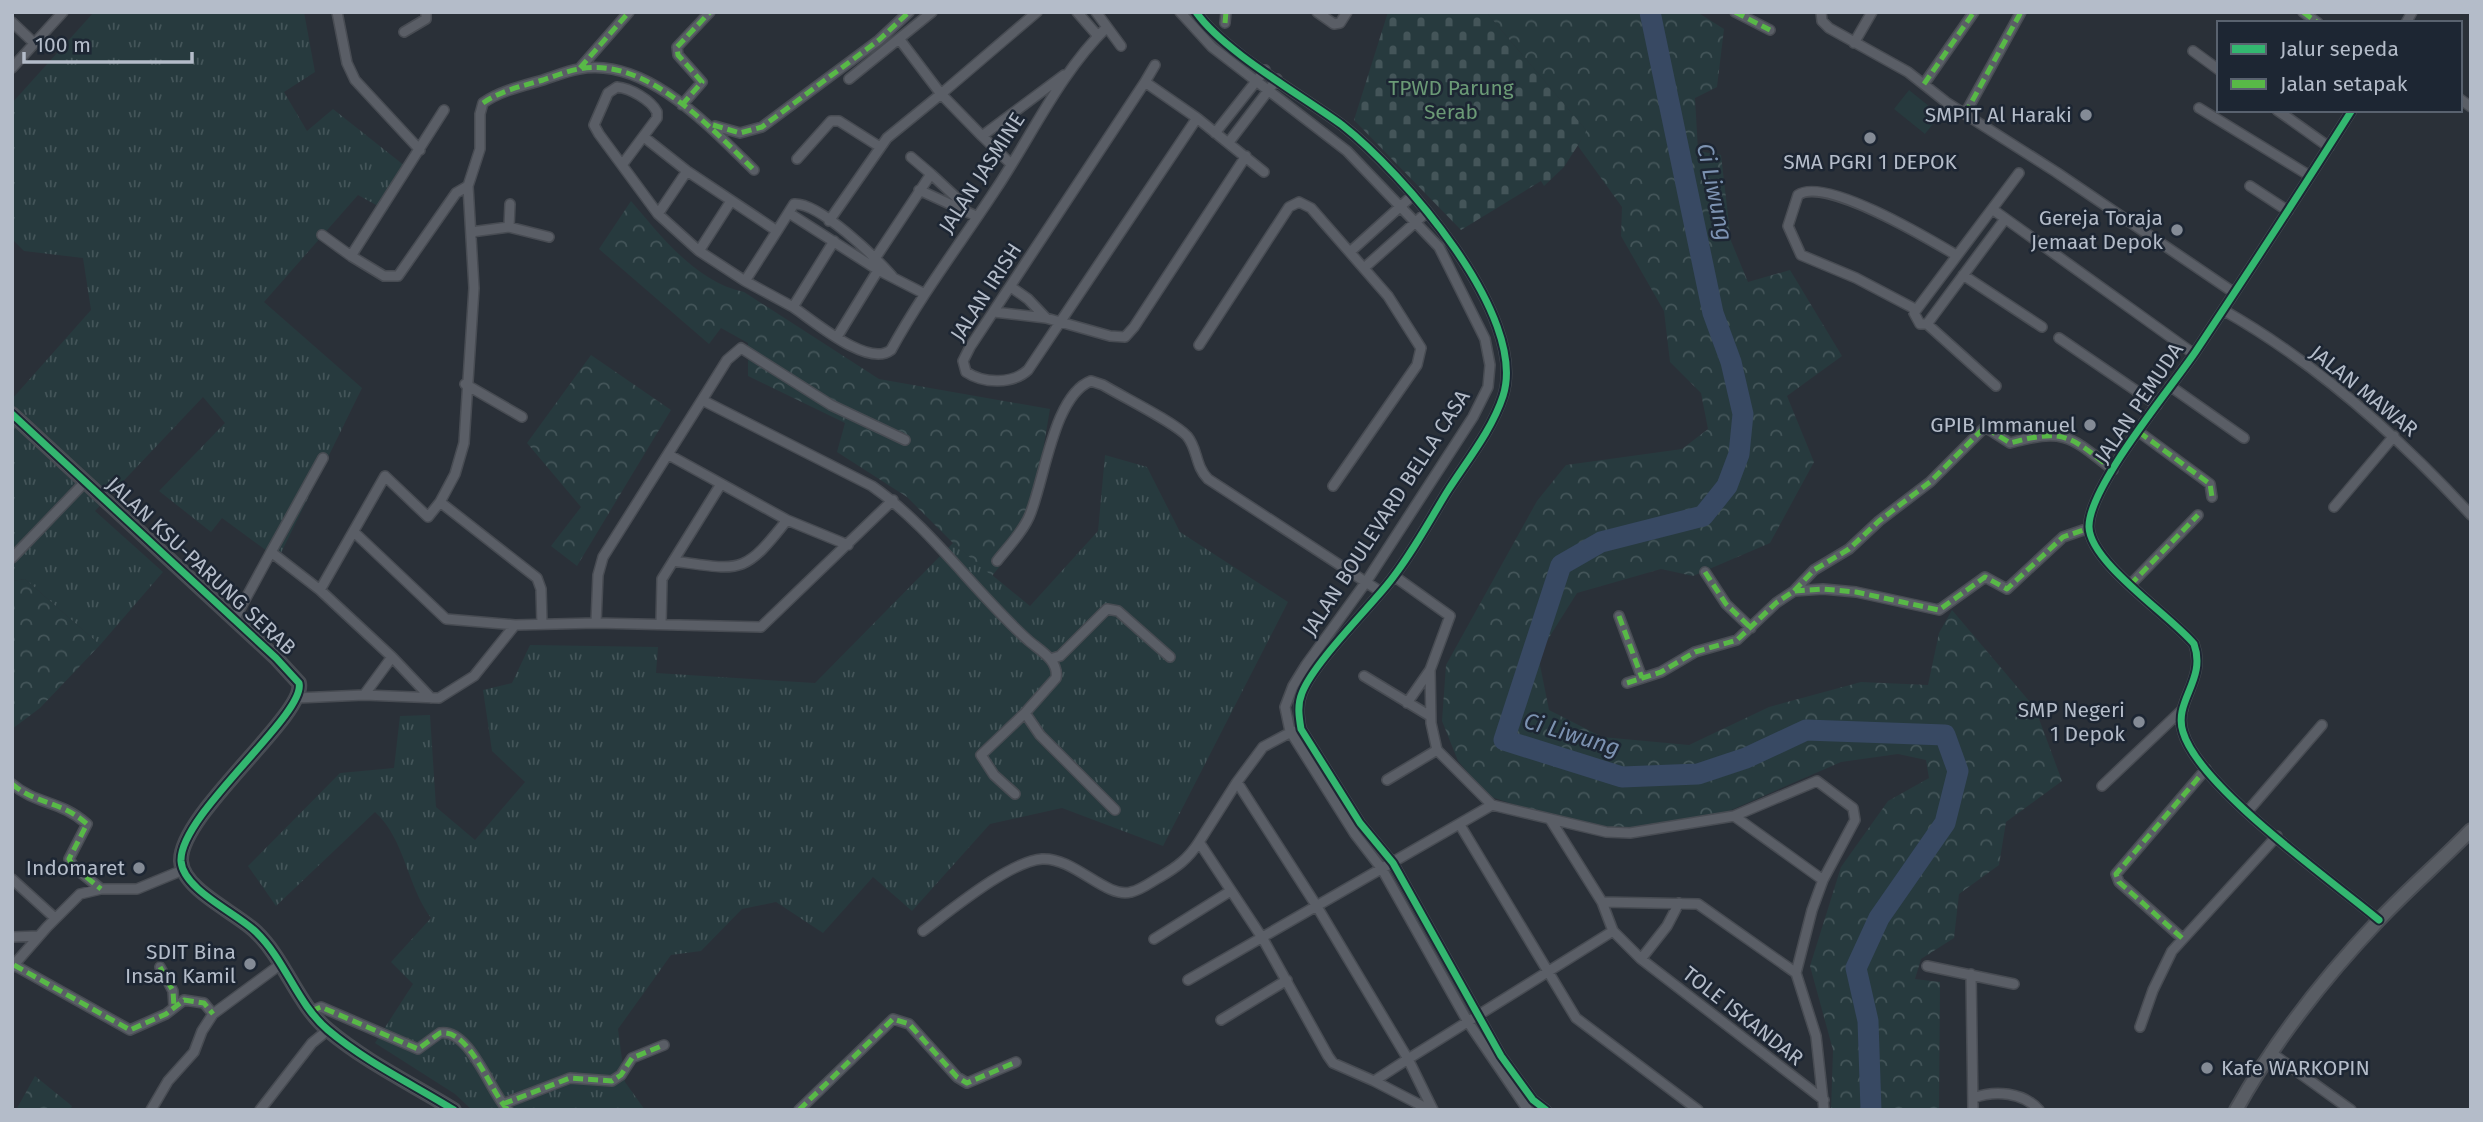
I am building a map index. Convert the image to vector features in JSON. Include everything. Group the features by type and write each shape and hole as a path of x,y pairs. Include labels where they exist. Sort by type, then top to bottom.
{"street":[{"path":"12,68 63,12"},
{"path":"337,12 347,63 355,80 420,149"},
{"path":"404,32 426,15 437,12"},
{"path":"580,68 629,12"},
{"path":"682,104 702,82 678,55 677,47 710,12"},
{"path":"709,124 740,133 762,127 879,40 909,12"},
{"path":"849,79 932,12"},
{"path":"829,220 880,147 1037,12"},
{"path":"1077,12 1098,36"},
{"path":"1096,12 1121,46"},
{"name":"JALAN BOULEVARD BELLA CASA","path":"1180,12 1212,47 1336,141 1439,247 1485,340 1490,365 1488,387 1473,417 1366,582 1293,686 1285,707 1355,834 1382,869 1468,1022 1528,1110"},
{"name":"JALAN BOULEVARD BELLA CASA","path":"1196,12 1219,38 1343,127 1412,196 1455,247 1501,333 1506,364 1504,395 1489,426 1394,576 1309,679 1298,706 1296,730 1392,863 1501,1056 1532,1100 1544,1109"},
{"path":"1225,23 1226,12"},
{"path":"1317,12 1334,24 1340,23 1347,12"},
{"path":"1735,12 1770,30"},
{"path":"1821,12 1825,25 1896,64 1965,114 2234,292"},
{"path":"1854,43 1872,12"},
{"path":"1924,84 1974,12"},
{"path":"1965,114 2021,12"},
{"path":"12,22 34,43"},
{"name":"JALAN JASMINE","path":"745,281 793,307 869,355 885,354 891,350 923,293 1011,164 1069,71 1107,27"},
{"path":"900,40 941,94"},
{"path":"2193,51 2217,69"},
{"path":"1156,65 1145,82 1197,118 1264,172"},
{"path":"320,590 385,476 428,517 440,502 461,457 474,288 468,186 480,149 483,103 501,93 580,68 615,69 641,79 682,104 709,124 754,170"},
{"path":"1215,133 1265,70"},
{"name":"JALAN JASMINE","path":"941,94 982,136 1069,71"},
{"path":"1228,142 1278,79"},
{"name":"JALAN IRISH","path":"1145,82 963,361 967,372 984,379 1021,376 1197,118"},
{"path":"622,165 657,118 656,108 627,89 612,90 594,125 622,165 658,214 699,251 745,281 798,203 829,220 892,276 923,293"},
{"path":"2199,107 2310,176"},
{"path":"351,256 444,110"},
{"path":"2280,112 2329,147"},
{"name":"JALAN PEMUDA","path":"2089,528 2092,512 2113,470 2194,354 2351,112"},
{"path":"797,159 831,121 839,121 880,147"},
{"path":"982,136 1011,164"},
{"path":"643,137 687,171 777,231"},
{"path":"994,312 1046,318 1125,337 1246,156"},
{"path":"911,157 960,200 964,209"},
{"path":"658,214 687,171"},
{"path":"1996,386 1927,324 1920,324 1914,318 1915,309 2019,173"},
{"path":"837,337 919,190 931,174"},
{"path":"322,235 384,276 398,276 457,193 468,186"},
{"path":"2250,186 2288,211"},
{"path":"919,190 953,208 964,209 976,216"},
{"path":"1915,309 1856,278 1801,254 1788,226 1798,195 1813,190 1863,205 1956,255"},
{"path":"1351,251 1412,196"},
{"path":"699,251 731,201"},
{"path":"1199,345 1294,204 1299,202 1311,208 1351,251 1421,348 1421,357 1333,486"},
{"path":"509,227 510,204"},
{"path":"1992,209 2194,354"},
{"path":"1364,268 1427,212"},
{"path":"789,213 877,264"},
{"path":"1927,324 2006,219"},
{"path":"471,232 509,227 549,237"},
{"path":"793,307 834,241"},
{"path":"1963,275 2042,327"},
{"path":"1011,287 1028,299 1046,318"},
{"name":"JALAN MAWAR","path":"2223,310 2302,363 2394,436 2471,515"},
{"path":"2059,338 2157,405"},
{"path":"596,623 598,575 603,557 727,360 741,348 831,405 905,440"},
{"path":"997,561 1029,518 1052,437 1061,419 1077,392 1091,381 1103,385 1183,433 1193,446 1197,465 1208,479 1381,592"},
{"path":"465,384 522,417"},
{"path":"2170,386 2244,438"},
{"path":"702,400 872,486 893,500 977,591 1050,659 1056,678 1025,713 984,750 981,758 994,775 1015,794"},
{"name":"JALAN KSU-PARUNG SERAB","path":"12,414 294,675 300,688 297,698"},
{"path":"1627,683 1661,672 1695,652 1730,644 1776,603 1794,592 1814,570 1849,550 1879,521 1930,482 1985,427 2010,443 2024,438 2065,436 2113,470"},
{"path":"2139,432 2210,484 2212,497"},
{"path":"2334,507 2394,436"},
{"path":"668,455 787,520 848,545"},
{"path":"234,620 323,458"},
{"path":"12,558 84,483"},
{"path":"662,624 661,585 721,484"},
{"path":"354,532 446,618 515,625 596,623 761,627 893,500"},
{"path":"440,502 537,578 541,589 542,624"},
{"path":"2130,585 2198,515"},
{"path":"673,561 722,568 745,566 762,552 787,520"},
{"path":"1794,592 1814,589 1856,592 1940,610 1985,577 2007,589 2063,537 2089,528 2102,555 2194,644 2198,655 2197,674 2183,709 2183,733 2206,769 2247,812 2379,920"},
{"path":"271,552 320,590 392,657 431,698"},
{"path":"1705,572 1726,604 1751,628"},
{"path":"1394,576 1450,616 1430,670 1407,703"},
{"path":"1050,659 1060,656 1107,609 1118,611 1170,657"},
{"path":"1619,616 1642,678"},
{"path":"454,1110 328,1030 311,1011 281,964 255,931 196,886 183,870 182,854 188,837 297,698 364,695 431,698 459,688 474,676 515,625"},
{"path":"364,695 392,657"},
{"path":"1430,670 1430,716 1437,750 1492,805 1606,832 1630,833 1734,816 1818,781 1849,803 1855,811 1855,820 1823,880 1796,973 1816,1035 1824,1105"},
{"path":"1364,676 1430,716"},
{"path":"2102,786 2183,709"},
{"path":"1025,713 1040,734 1115,810"},
{"path":"2247,812 2322,726"},
{"path":"923,931 991,883 1038,859 1064,862 1115,891 1126,893 1139,890 1185,862 1263,747 1296,730"},
{"path":"1387,780 1437,750"},
{"path":"2182,938 2119,882 2116,874 2206,769"},
{"path":"1237,782 1316,905 1408,1059 1432,1110"},
{"path":"12,784 27,795 62,805 87,824 69,859 74,867 101,889"},
{"path":"1188,980 1492,805"},
{"path":"1734,816 1823,880"},
{"name":"TOLE ISKANDAR","path":"1550,819 1602,902 1612,931 1641,959 1824,1105"},
{"path":"1460,825 1576,1018 1698,1110"},
{"path":"2236,1110 2270,1052 2303,1007 2379,920 2471,830"},
{"path":"2140,1027 2162,970 2182,938 2277,836"},
{"path":"1199,842 1229,892 1263,939 1334,1063 1432,1110"},
{"path":"183,870 137,889 101,889 80,894 13,966 130,1030 138,1029 184,1000 204,1003 213,1014"},
{"path":"12,879 55,918"},
{"path":"1154,939 1229,892"},
{"path":"1602,902 1691,902 1707,908 1796,973"},
{"path":"1641,959 1667,926 1679,903"},
{"path":"1374,1081 1612,931"},
{"path":"12,937 39,936"},
{"path":"151,1110 168,1081 194,1052 202,1031 213,1014 281,964"},
{"path":"1927,966 2014,984"},
{"path":"160,967 173,991 174,1007"},
{"path":"1971,974 1973,1110"},
{"path":"1220,1020 1287,980"},
{"path":"311,1011 321,1007 418,1049 440,1033 453,1034 476,1057 506,1107 570,1078 612,1081 621,1075 632,1058 664,1045"},
{"path":"799,1110 893,1019 909,1024 957,1077 967,1083 1016,1062"},
{"path":"260,1110 312,1043 328,1030"},
{"path":"2270,1052 2351,1110"},
{"path":"1973,1098 1988,1092 2014,1095 2033,1102 2039,1110"}],"green space":[{"path":"94,12 304,12 315,72 284,92 307,131 333,109 410,170 387,211 358,195 264,302 362,388 278,559 222,518 211,532 159,491 225,423 203,397 95,511 163,572 100,645 25,579 12,581 12,399 91,310 83,258 24,251 12,239 12,103"},
{"name":"TPWD Parung Serab","path":"1388,12 1486,12 1587,131 1564,167 1544,186 1541,181 1461,230 1354,120"},
{"path":"1486,12 1697,12 1724,29 1717,87 1695,98 1698,151 1721,155 1731,241 1748,282 1790,270 1842,356 1787,396 1814,462 1770,543 1693,576 1661,569 1577,593 1538,655 1549,710 1602,737 1689,745 1769,707 1861,682 1928,685 1939,633 1952,610 2035,708 2062,781 2006,822 1999,865 1959,894 1954,938 1921,959 1915,979 1940,982 1939,1110 1831,1110 1833,1050 1810,966 1841,867 1888,801 1929,778 1926,760 1898,754 1841,762 1690,828 1615,837 1488,796 1458,761 1442,721 1446,665 1537,501 1566,465 1682,449 1708,429 1701,393 1670,362 1664,311 1621,236 1622,207 1578,146 1586,130"},
{"path":"1909,90 1940,115 1925,134 1894,109"},
{"path":"631,201 667,243 695,268 727,287 744,292 879,379 1050,409 1030,528 992,576 953,543 907,497 837,452 845,423 748,376 748,343 721,328 709,344 599,249"},
{"path":"591,355 671,410 577,566 551,546 581,507 527,443"},
{"path":"1105,455 1147,467 1180,532 1288,602 1163,846 1062,808 990,824 912,911 873,877 823,933 776,902 742,909 701,951 671,955 618,1029 625,1082 645,1110 472,1110 455,1094 375,1043 413,984 391,962 431,918 416,892 393,835 375,812 276,906 248,866 340,773 394,768 400,716 430,715 436,807 475,840 525,782 492,751 483,690 512,683 530,645 658,647 656,673 815,683 953,543 1030,606 1098,531"},
{"path":"25,579 100,645 40,708 12,729 12,581"},
{"path":"35,1076 72,1106 70,1110 16,1110"}],"waterway":[{"name":"Ci Liwung","path":"1650,12 1713,313 1731,362 1743,414 1739,454 1727,486 1703,516 1601,542 1561,565 1504,740 1622,777 1698,774 1746,758 1806,730 1945,735 1958,771 1945,823 1879,918 1856,968 1868,1021 1871,1110"}],"marked path":[{"path":"580,68 629,12"},
{"path":"682,105 702,82 678,55 677,47 710,12"},
{"path":"713,125 740,133 762,127 879,40 909,12"},
{"path":"1225,23 1226,12"},
{"path":"1735,12 1770,30"},
{"path":"1924,84 1974,12"},
{"path":"1965,114 2021,12"},
{"path":"2303,12 2315,21"},
{"path":"483,103 512,89 574,70 604,68 629,73 676,99 754,170"},
{"path":"1794,591 1814,570 1849,549 1879,521 1930,482 1985,427 2010,443 2043,436 2066,438 2086,449 2113,470"},
{"path":"2139,432 2210,484 2212,497"},
{"path":"2130,585 2198,515"},
{"path":"1627,683 1661,672 1695,652 1737,640 1776,603 1794,591 1823,589 1856,592 1939,610 1985,577 2007,589 2063,537 2089,528"},
{"path":"1705,572 1726,604 1751,628"},
{"path":"1619,616 1642,678"},
{"path":"2182,938 2119,882 2116,874 2206,769"},
{"path":"12,784 30,796 77,816 87,824 69,859 74,867 101,889"},
{"path":"14,965 130,1030 166,1014 184,1000 204,1003 213,1014"},
{"path":"160,967 173,991 174,1007"},
{"path":"311,1011 321,1007 418,1049 440,1033 451,1034 470,1050 508,1110"},
{"path":"799,1110 893,1019 909,1024 957,1077 967,1083 1016,1062"},
{"path":"503,1104 570,1078 612,1081 621,1075 632,1058 664,1045"}],"cycle path":[{"path":"1196,12 1224,42 1342,125 1396,176 1454,248 1479,287 1497,326 1506,363 1503,396 1492,421 1403,563 1308,681 1300,698 1299,716 1301,729 1360,823 1393,863 1501,1056 1533,1100 1546,1110"},
{"path":"2351,112 2196,351 2116,463 2092,509 2089,527 2093,541 2103,557 2194,644 2196,669 2181,721 2183,732 2194,754 2214,779 2269,832 2379,920"},
{"path":"12,414 276,658 299,683 296,698 284,717 220,792 186,841 181,861 184,872 201,891 256,932 276,956 308,1008 328,1030 373,1063 454,1110"}],"place":[{"name":"SMPIT Al Haraki","path":"2086,115"},
{"name":"SMA PGRI 1 DEPOK","path":"1870,138"},
{"name":"Gereja Toraja Jemaat Depok","path":"2177,230"},
{"name":"GPIB Immanuel","path":"2090,425"},
{"name":"SMP Negeri 1 Depok","path":"2139,722"},
{"name":"Indomaret","path":"139,868"},
{"name":"SDIT Bina Insan Kamil","path":"250,964"},
{"name":"Kafe WARKOPIN","path":"2207,1068"}]}
